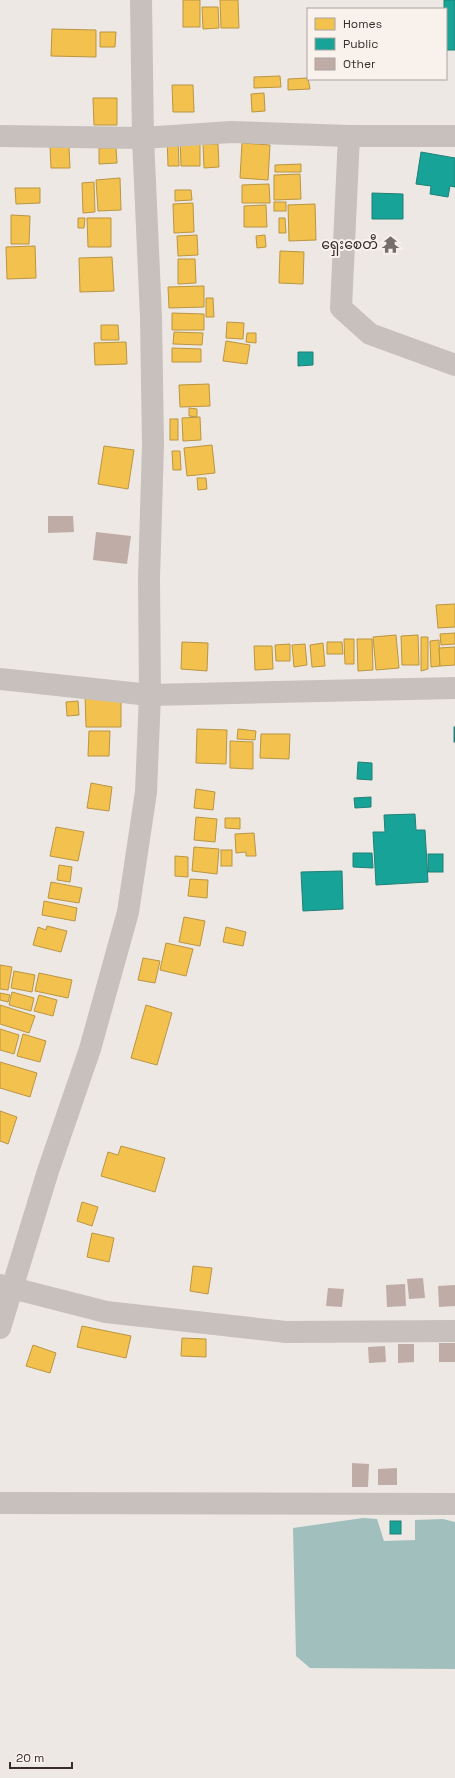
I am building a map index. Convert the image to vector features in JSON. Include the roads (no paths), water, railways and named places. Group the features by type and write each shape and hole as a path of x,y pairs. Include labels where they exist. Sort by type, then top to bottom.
{"street":[{"path":"0,1328 6,1286 90,1049 128,912 146,792 150,695 149,579 153,445 151,317 143,138 140,0"},
{"path":"0,136 143,138 231,132 349,136 455,136"},
{"path":"349,136 341,308 370,334 455,365"},
{"path":"0,679 150,695 455,688"},
{"path":"6,1286 106,1312 286,1332 455,1331"},
{"path":"0,1503 455,1504"}],"water":[{"path":"363,1518 377,1519 384,1541 415,1540 415,1520 443,1519 455,1522 455,1669 310,1668 296,1656 293,1528"}],"place":[{"name":"ရှေးစေတီ","path":"391,244"}]}
